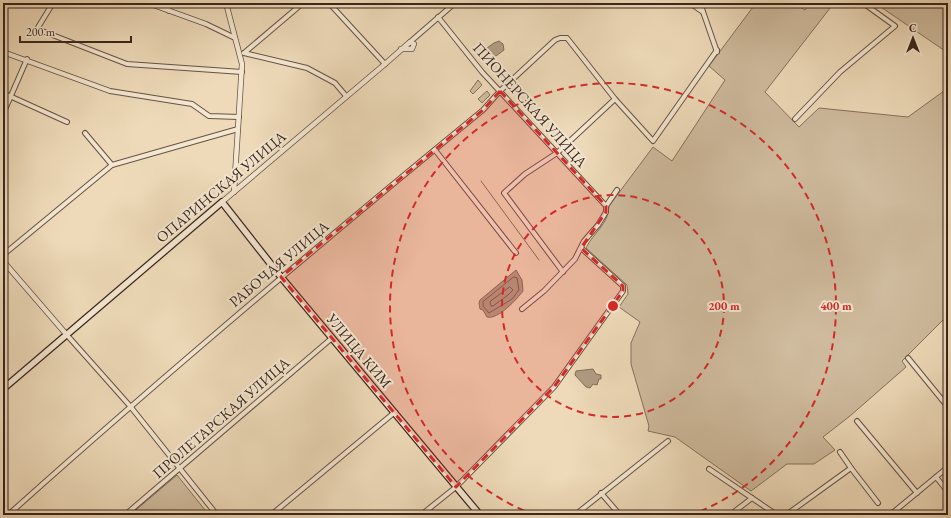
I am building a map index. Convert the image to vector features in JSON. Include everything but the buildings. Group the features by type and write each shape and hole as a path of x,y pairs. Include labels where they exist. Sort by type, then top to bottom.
{"main road":[{"name":"УЛИЦА КИМ","path":"222,202 281,277 480,515"},
{"name":"ОПАРИНСКАЯ УЛИЦА","path":"3,389 222,202"}],"street":[{"path":"53,3 37,29 127,64 242,72"},
{"path":"148,3 206,24 235,38"},
{"path":"167,3 169,11"},
{"path":"226,3 235,38 242,54 234,192"},
{"path":"242,54 303,3"},
{"path":"329,3 385,64"},
{"path":"410,42 456,3"},
{"path":"690,3 703,12"},
{"path":"563,272 504,193 525,174 556,153 615,98 653,141 717,51 700,3"},
{"path":"795,119 840,72 895,26 863,3"},
{"name":"ПИОНЕРСКАЯ УЛИЦА","path":"438,17 482,72 606,206"},
{"name":"РАБОЧАЯ УЛИЦА","path":"8,515 130,406 281,277 483,110 500,91 555,40 567,38 615,98"},
{"name":"ОПАРИНСКАЯ УЛИЦА","path":"222,202 401,49 414,48 414,44 410,42"},
{"path":"3,52 110,91 192,104 209,116 239,117"},
{"path":"242,54 307,68 335,82 346,96"},
{"path":"3,114 27,60"},
{"path":"3,93 67,122"},
{"path":"3,255 112,165 238,129"},
{"path":"85,133 112,165"},
{"path":"435,150 516,253"},
{"path":"522,309 544,291 575,259 584,241 598,226 606,212 606,206 616,190"},
{"path":"421,515 456,486 554,387 623,291 623,286 581,248"},
{"path":"3,262 130,406 217,515"},
{"name":"ПРОЛЕТАРСКАЯ УЛИЦА","path":"125,515 181,469 332,338"},
{"path":"908,358 948,407"},
{"path":"271,515 395,412"},
{"path":"857,421 917,493"},
{"path":"575,515 668,441"},
{"path":"840,452 878,504"},
{"path":"890,515 948,467"},
{"path":"786,515 851,468"},
{"path":"709,469 777,515"},
{"path":"936,477 948,492"},
{"path":"601,493 620,515"},
{"path":"730,515 752,498"}],"highlighted area":[{"path":"500,91 606,206 606,212 581,248 623,286 623,291 554,387 456,487 281,277 483,110"}],"shaded area":[{"path":"756,3 794,3 805,10 810,3 834,3 765,92 799,127 819,108 908,117 948,88 948,315 902,361 906,367 850,416 823,437 835,450 814,464 787,464 751,491 675,437 648,431 649,426 631,364 631,343 640,322 619,307 628,294 627,285 586,248 604,223 609,206 653,147 672,161 725,80 709,66"},
{"path":"875,3 948,3 948,53"},
{"path":"478,80 482,85 473,94 470,91"},
{"path":"487,91 490,95 482,103 478,99"},
{"path":"177,475 209,515 130,515"}],"water":[{"path":"499,41 503,44 504,50 496,56 492,56 488,53 487,48"},
{"path":"516,270 522,280 523,291 512,304 502,312 491,317 487,317 483,310 480,309 480,300"},
{"path":"593,369 596,374 601,375 601,379 599,379 597,385 593,384 590,388 586,387 575,375 576,371"}],"waterway":[{"path":"481,181 539,260"}]}
